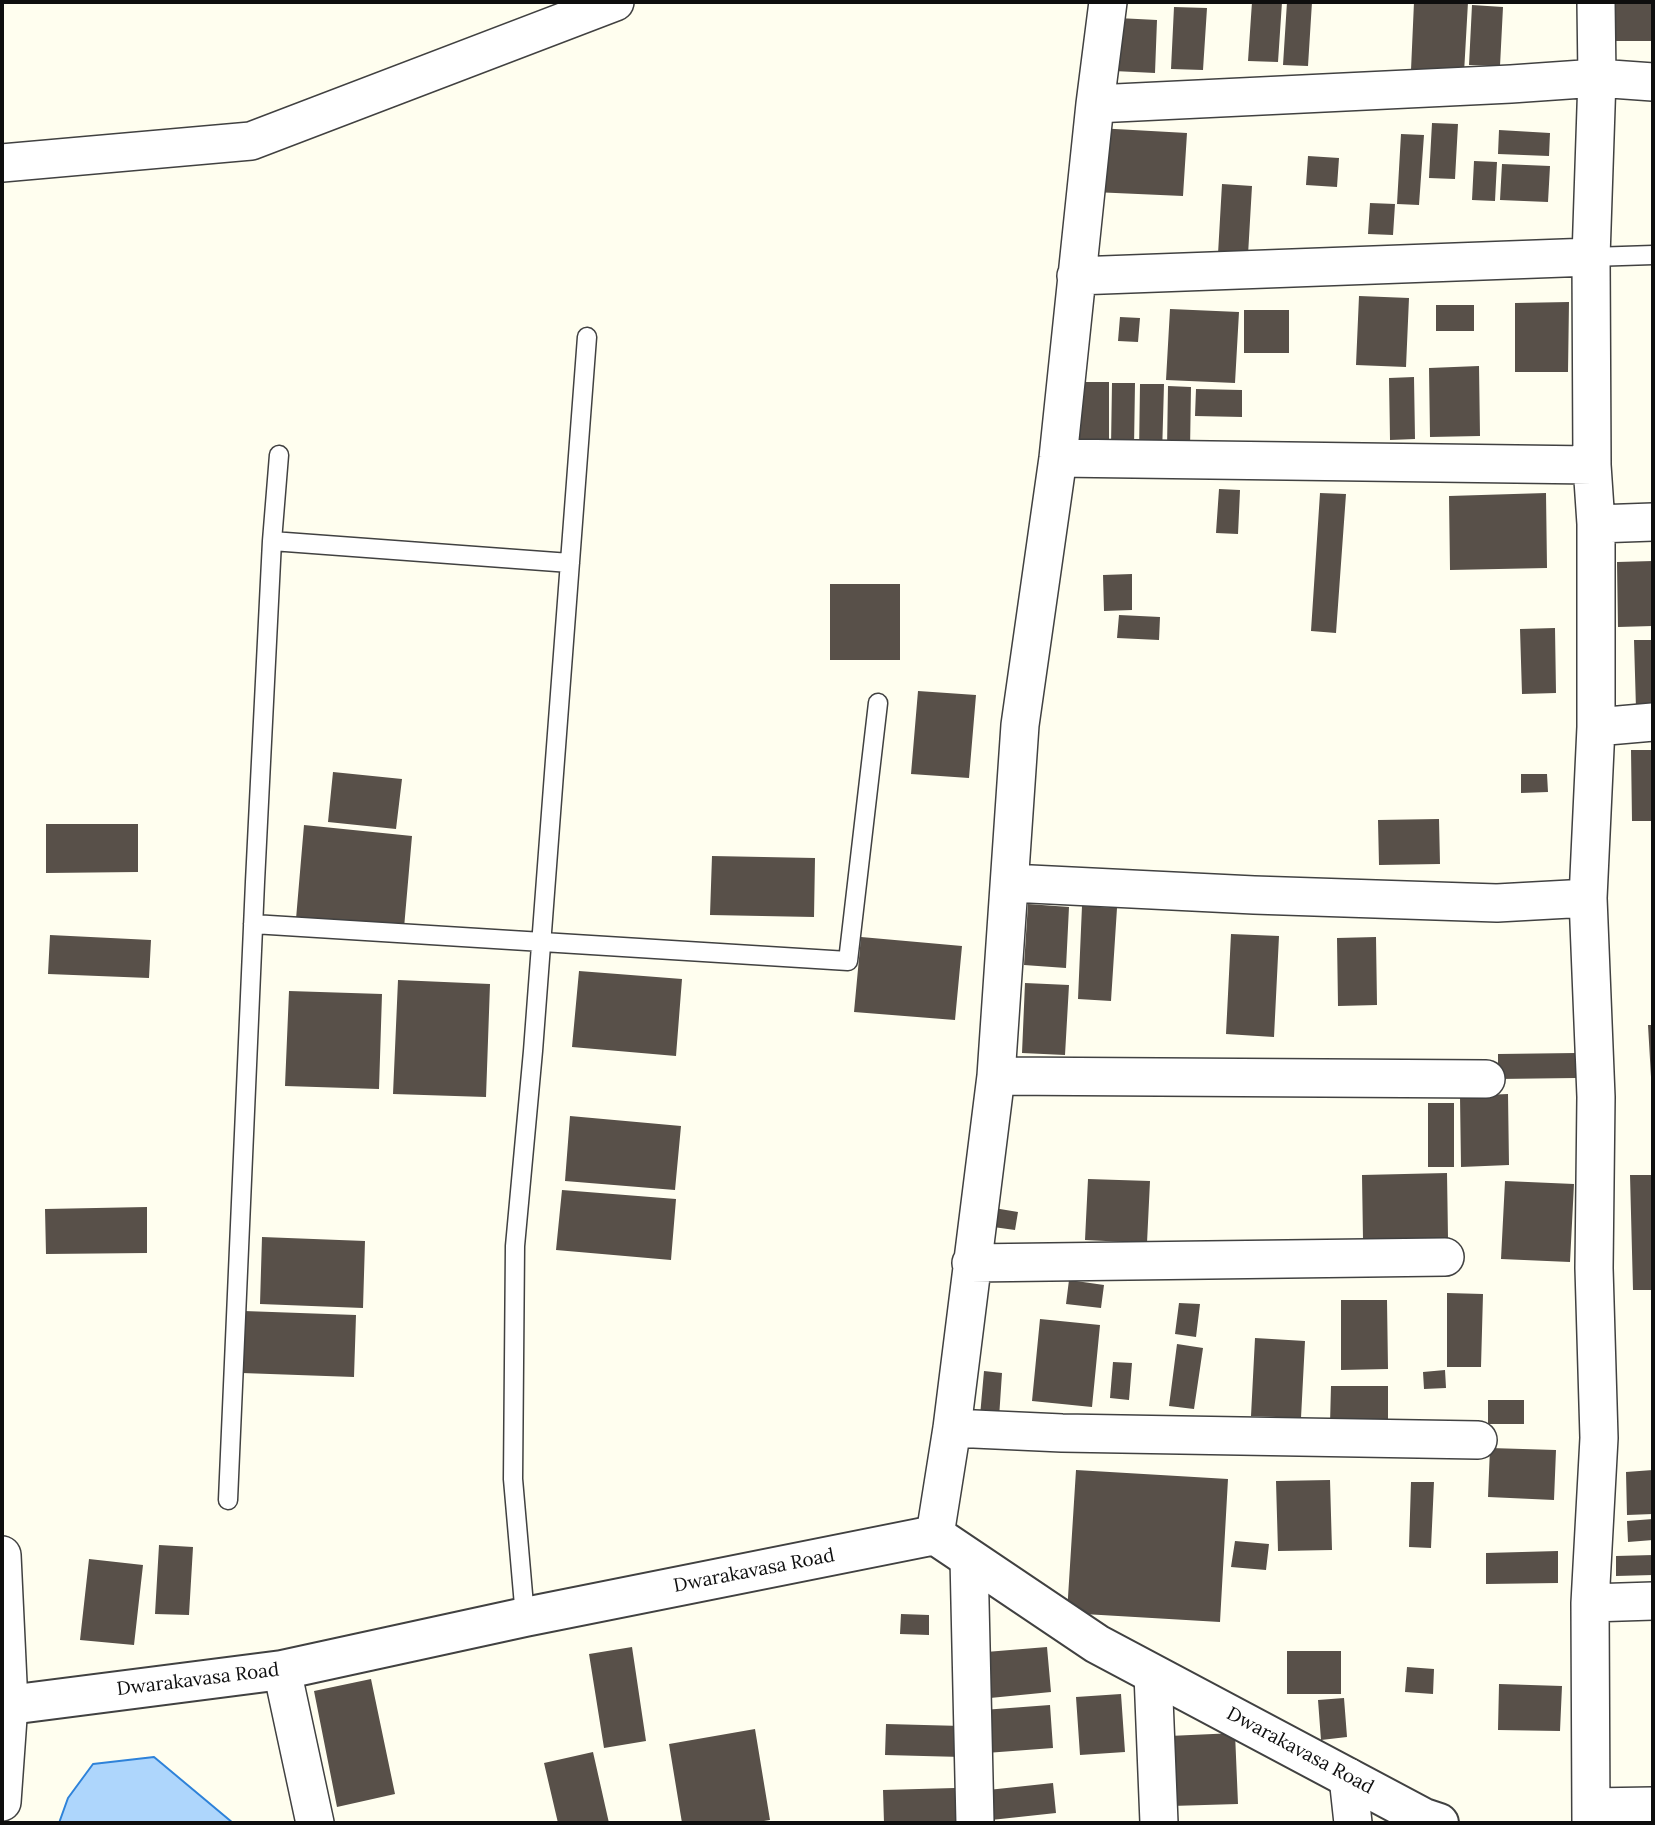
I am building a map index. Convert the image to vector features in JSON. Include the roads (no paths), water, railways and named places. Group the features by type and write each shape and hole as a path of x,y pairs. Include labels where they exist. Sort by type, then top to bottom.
{"street":[{"path":"2,163 251,141 615,2"},
{"path":"934,1535 952,1428 996,1076 1020,725 1058,458 1108,2"},
{"path":"1596,2 1597,78 1591,257 1592,466 1596,524 1596,727 1588,898 1595,1097 1594,1268 1599,1438 1590,1603 1591,1815 1653,1805"},
{"path":"1095,104 1597,78 1653,82"},
{"path":"1076,276 1591,257"},
{"path":"1058,458 1592,466"},
{"path":"1596,524 1653,522"},
{"path":"1596,727 1653,722"},
{"path":"1010,883 1497,903 1588,898"},
{"path":"996,1076 1486,1079"},
{"path":"971,1263 1445,1257"},
{"path":"952,1428 1076,1433 1478,1440"},
{"name":"Dwarakavasa Road","path":"6,1705 282,1670 525,1617 934,1535 1097,1644 1438,1823"},
{"path":"2,1555 6,1705 2,1802"},
{"path":"969,1558 975,1823"},
{"path":"1590,1603 1653,1601"},
{"path":"282,1670 315,1823"},
{"path":"1153,1674 1159,1823"},
{"path":"1348,1777 1353,1823"}],"lane":[{"path":"1591,257 1653,255"},
{"path":"525,1617 513,1479 515,1246 542,942 587,337"},
{"path":"228,1500 253,924 272,541 279,455"},
{"path":"272,541 570,562"},
{"path":"253,924 848,961 878,703"}],"water":[{"path":"154,1757 233,1823 59,1823 68,1798 93,1764"}]}
